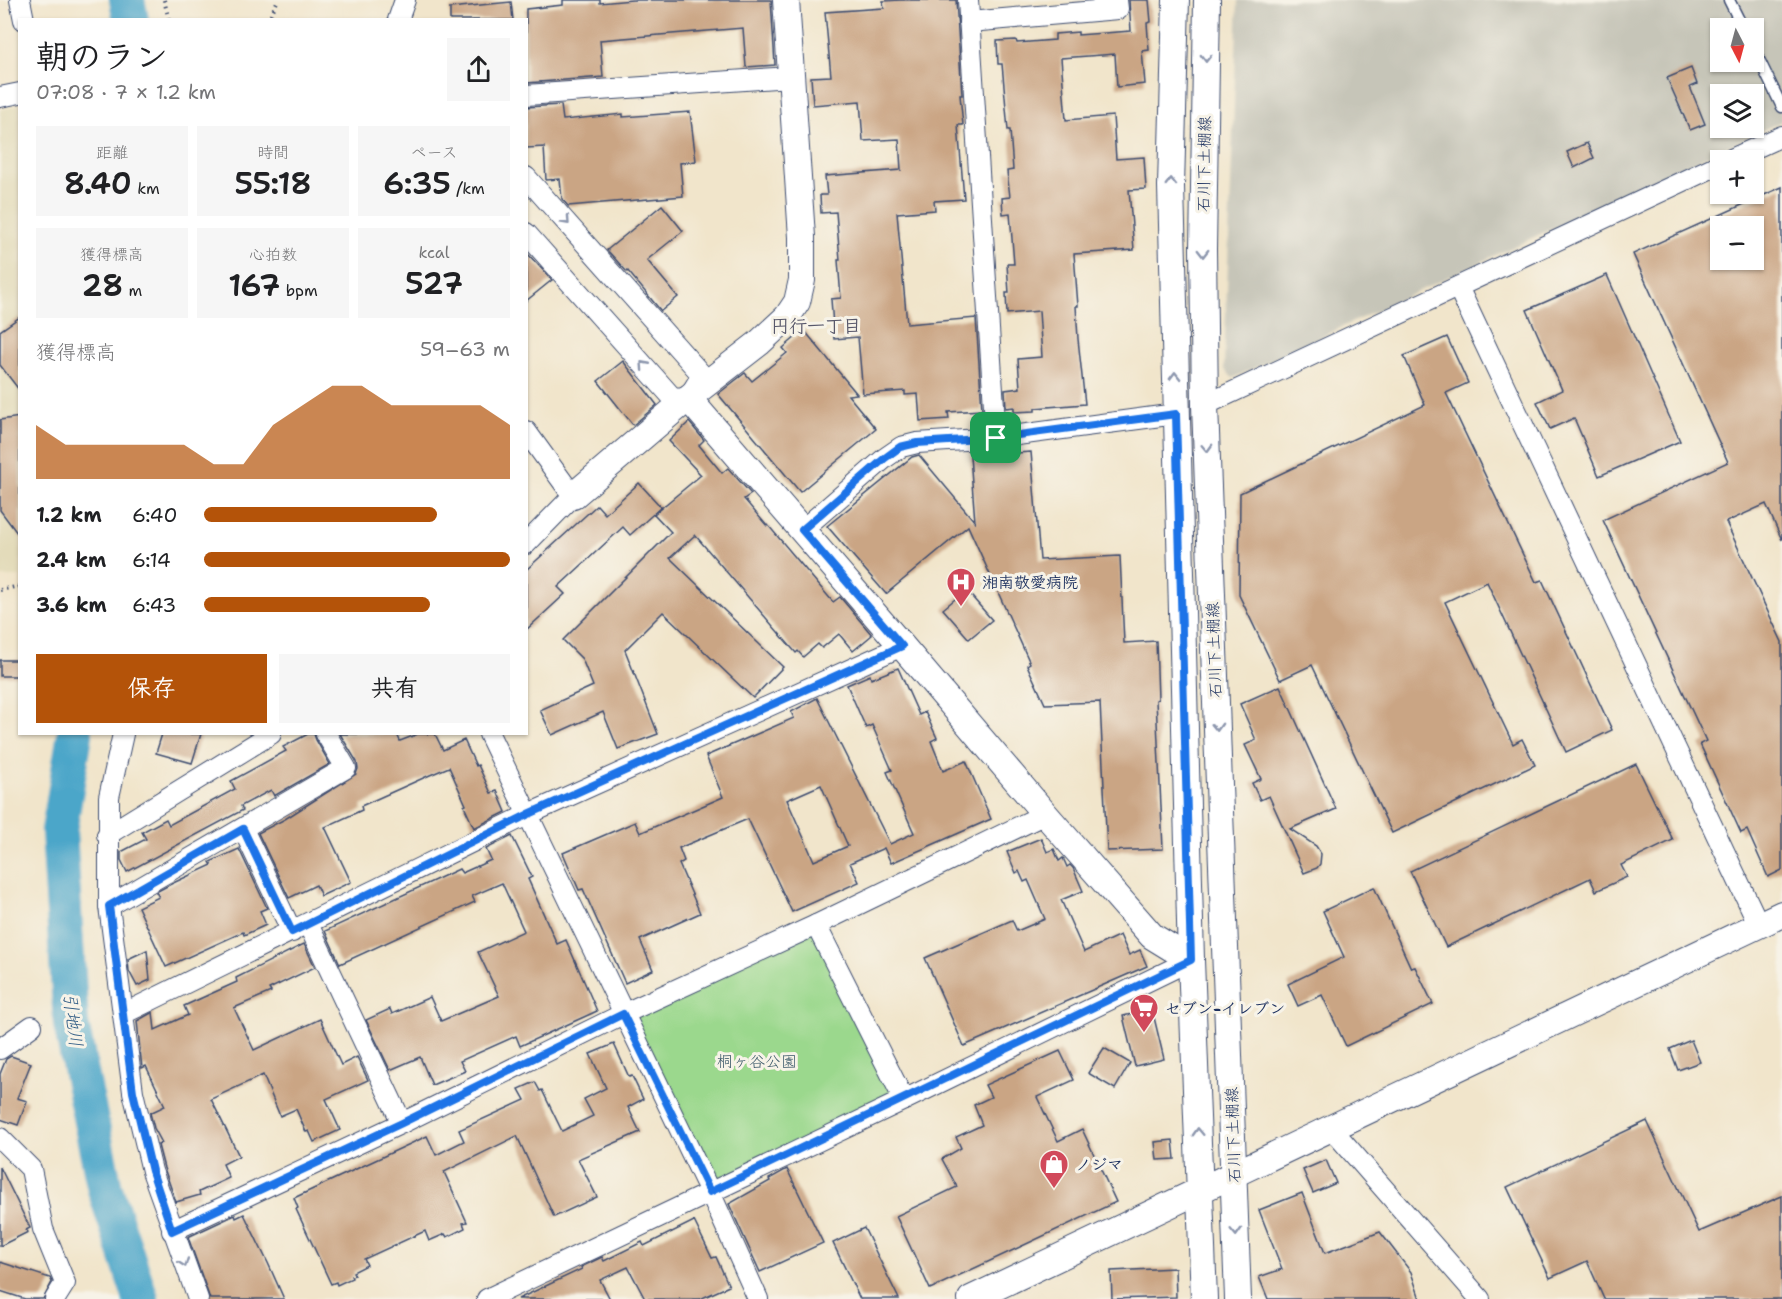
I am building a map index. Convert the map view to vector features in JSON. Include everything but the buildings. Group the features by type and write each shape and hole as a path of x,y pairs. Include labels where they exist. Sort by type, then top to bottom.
{"street":[{"path":"20,0 24,18"},
{"path":"399,18 405,0"},
{"path":"528,542 573,496 688,398 759,343 787,317 797,302 802,280 802,237 786,0"},
{"path":"968,0 996,438"},
{"path":"969,22 1118,9 1117,0"},
{"name":"石川下土棚線","path":"1176,0 1171,186 1191,960 1204,1299"},
{"name":"石川下土棚線","path":"1207,0 1203,249 1205,405 1238,1299"},
{"path":"528,95 790,77"},
{"path":"0,97 18,93"},
{"path":"1751,150 1782,136"},
{"path":"1205,405 1710,169"},
{"path":"528,179 702,375 688,398"},
{"path":"528,235 672,397 688,398 1152,936 1191,960"},
{"path":"1458,287 1759,925"},
{"path":"802,530 900,447 917,443 996,438 1176,414"},
{"path":"528,434 573,496"},
{"path":"123,1014 529,814 902,646"},
{"path":"123,735 108,797 109,906 133,1092 152,1171 198,1299"},
{"path":"107,835 269,735"},
{"path":"109,906 346,768 327,735"},
{"path":"490,735 710,1192 758,1299"},
{"path":"172,1231 402,1123 623,1014 816,926 1045,814"},
{"path":"243,829 300,928 402,1123"},
{"path":"971,1299 1782,914"},
{"path":"816,926 904,1100"},
{"path":"487,1299 1191,960"},
{"path":"0,1049 32,1026"},
{"path":"1331,1128 1480,1299"},
{"path":"0,1138 30,1169 44,1229 65,1283 55,1299"}],"lane":[{"path":"1729,0 1738,18"},
{"path":"1764,70 1782,107"}],"path":[{"path":"164,0 168,18"},
{"path":"269,18 278,0"},
{"path":"0,590 18,586"}],"shaded area":[{"path":"1238,0 1782,0 1782,121 1764,129 1764,84 1710,84 1710,138 1746,138 1720,150 1710,150 1710,155 1233,378 1224,369"},
{"path":"18,105 18,577 0,577 0,110"}],"green space":[{"name":"桐ヶ谷公園","path":"816,925 904,1100 710,1192 623,1014"}],"waterway":[{"name":"引地川","path":"127,0 131,18"},
{"name":"引地川","path":"75,735 59,831 71,1024 105,1189 141,1299"}],"place":[{"name":"湘南敬愛病院","path":"961,608"},
{"name":"セブン-イレブン","path":"1144,1034"},
{"name":"ノジマ","path":"1054,1190"}],"district":[{"name":"円行一丁目","path":"816,326"}],"route":[{"path":"1176,414 1191,960 710,1192 623,1014 402,1123 172,1231 152,1171 133,1092 109,906 243,829 292,932 529,814 902,646 802,530 900,447 917,443 996,438 1176,414"}]}
